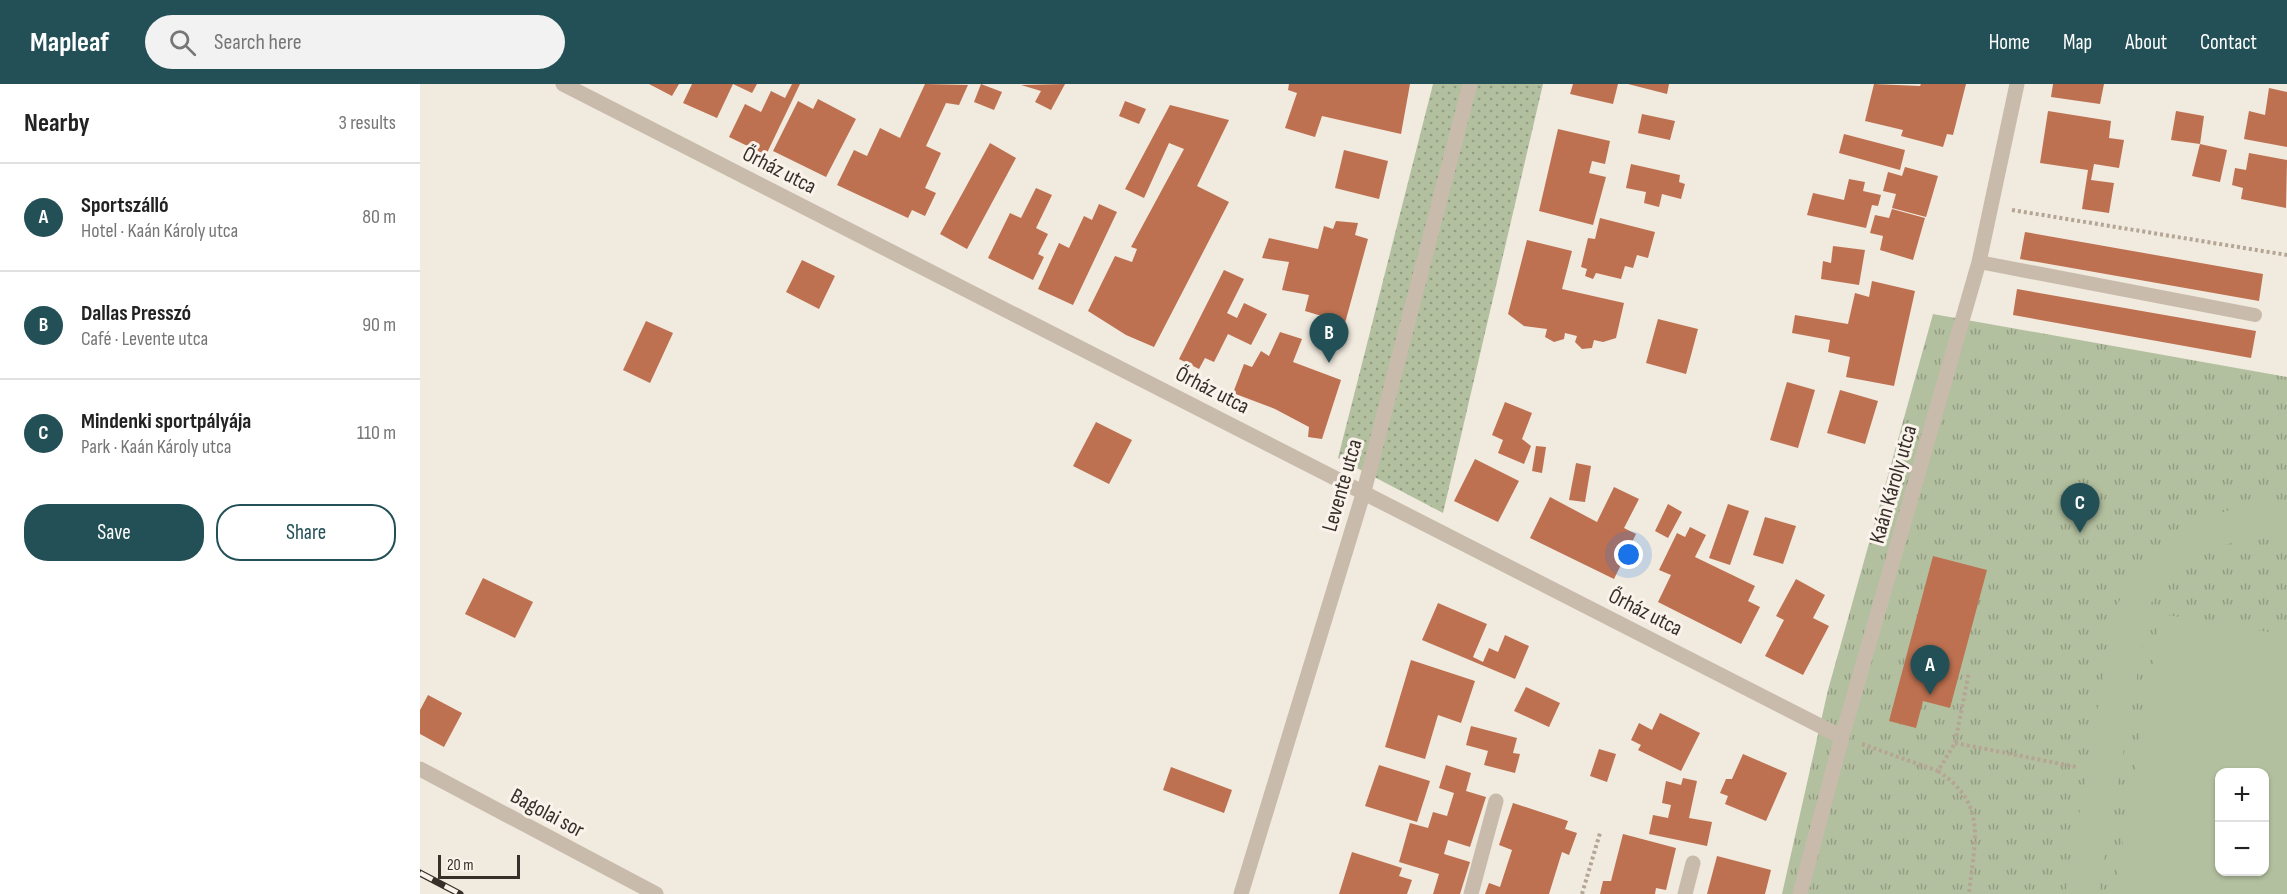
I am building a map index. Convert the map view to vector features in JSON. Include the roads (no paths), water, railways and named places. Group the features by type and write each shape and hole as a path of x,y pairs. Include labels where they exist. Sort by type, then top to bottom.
{"street":[{"name":"Őrház utca","path":"563,84 1842,736"},
{"name":"Levente utca","path":"1241,894 1364,491 1470,84"},
{"name":"Kaán Károly utca","path":"1800,894 1842,736 1979,262 2017,84"},
{"name":"Bagolai sor","path":"420,769 656,894"},
{"path":"1471,894 1496,801"},
{"path":"1685,894 1694,863"}],"lane":[{"path":"1979,262 2255,315"}],"railway":[{"path":"420,873 460,894"}],"place":[{"name":"Dallas Presszó","path":"1329,363"},
{"name":"Mindenki sportpályája","path":"2080,533"},
{"name":"Sportszálló","path":"1930,695"}]}
